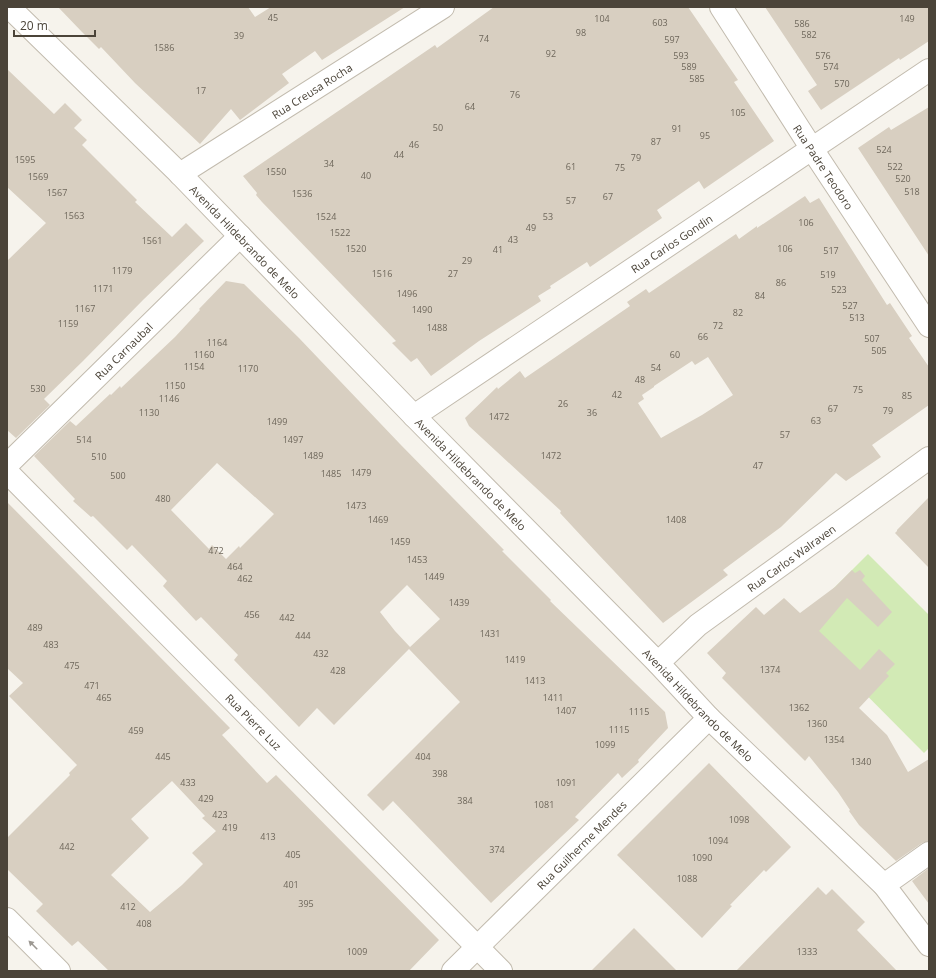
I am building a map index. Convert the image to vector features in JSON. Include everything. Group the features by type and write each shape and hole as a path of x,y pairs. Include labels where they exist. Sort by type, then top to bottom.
{"street":[{"name":"Avenida Hildebrando de Melo","path":"9,7 180,174 414,416 658,663 709,718 884,885 929,945"},
{"name":"Rua Creusa Rocha","path":"180,174 443,7"},
{"name":"Rua Padre Teodoro","path":"721,7 812,149 929,326"},
{"name":"Rua Carlos Gondin","path":"414,416 929,70"},
{"name":"Rua Carnaubal","path":"7,465 240,236"},
{"name":"Rua Carlos Walraven","path":"658,663 698,625 929,458"},
{"name":"Rua Pierre Luz","path":"7,472 501,971"},
{"name":"Rua Guilherme Mendes","path":"453,971 709,718"},
{"path":"884,885 929,852"},
{"path":"7,919 60,971"}],"green space":[{"path":"868,554 929,615 929,748 924,753 797,625"}],"building":[{"path":"58,7 248,7 255,17 271,7 405,7 322,60 315,51 282,74 289,83 240,120 231,109 200,144 135,83 101,47 99,49"},
{"path":"494,7 688,7 738,80 734,82 774,141 704,189 699,181 657,210 662,218 590,267 587,262 550,286 551,288 538,296 541,301 479,341 431,376 417,358 411,362 392,343 396,341 262,202 256,195 257,193 243,176 435,45 437,48"},
{"path":"765,7 929,7 929,41 900,60 899,58 821,110 808,91 817,85"},
{"path":"7,69 54,114 65,103 82,120 74,128 87,140 82,145 137,200 135,202 172,237 186,223 204,241 44,399 50,405 16,438 7,430 7,261 46,223 7,187"},
{"path":"929,107 929,256 858,148 889,127 891,130"},
{"path":"805,196 810,203 819,198 887,305 890,303 912,336 909,338 929,367 929,405 872,445 881,457 846,481 836,473 781,527 723,570 728,575 663,623 560,513 561,511 469,426 465,418 497,387 498,389 520,371 525,378 630,306 627,302 646,289 649,293 736,234 739,239 757,226 757,228","holes":["708,357 733,395 702,415 661,438 638,403 644,399 642,395 692,361 695,365"]},
{"path":"226,281 244,284 299,338 504,550 502,551 551,600 550,601 665,712 668,728 638,760 639,762 622,778 618,773 575,817 579,820 491,903 393,801 383,811 367,795 460,702 409,649 334,725 317,708 299,727 234,660 238,655 201,617 196,621 163,586 167,581 132,545 127,550 93,516 91,517 73,501 75,499 34,456 70,421 76,426 110,394 111,395 120,386 121,388 175,337 200,310 199,309","holes":["217,463 274,514 240,548 239,546 226,559 212,545 209,549 171,510","407,585 440,619 410,647 380,612"]},
{"path":"929,497 929,568 895,533"},
{"path":"7,502 230,728 222,735 267,783 276,775 439,940 409,971 109,971 78,941 72,946 36,911 43,904 7,869 7,838 70,775 69,773 77,765 9,696 23,683 7,668","holes":["172,781 205,816 202,818 216,831 192,853 203,864 182,885 150,912 111,875 149,838 131,819"]},
{"path":"852,570 855,573 860,570 865,576 862,580 892,612 878,627 847,598 819,631 860,670 879,649 895,664 886,673 889,676 859,708 887,735 908,772 929,759 929,841 922,843 896,861 859,825 838,792 809,756 805,761 722,678 726,673 707,653 756,607 764,615 784,598 800,613 835,587"},
{"path":"709,763 791,847 766,872 764,870 730,905 732,906 702,938 617,855"},
{"path":"929,868 929,904 912,881"},
{"path":"818,887 826,895 832,889 865,922 857,930 897,971 736,971"},
{"path":"634,928 677,971 591,971"}]}
